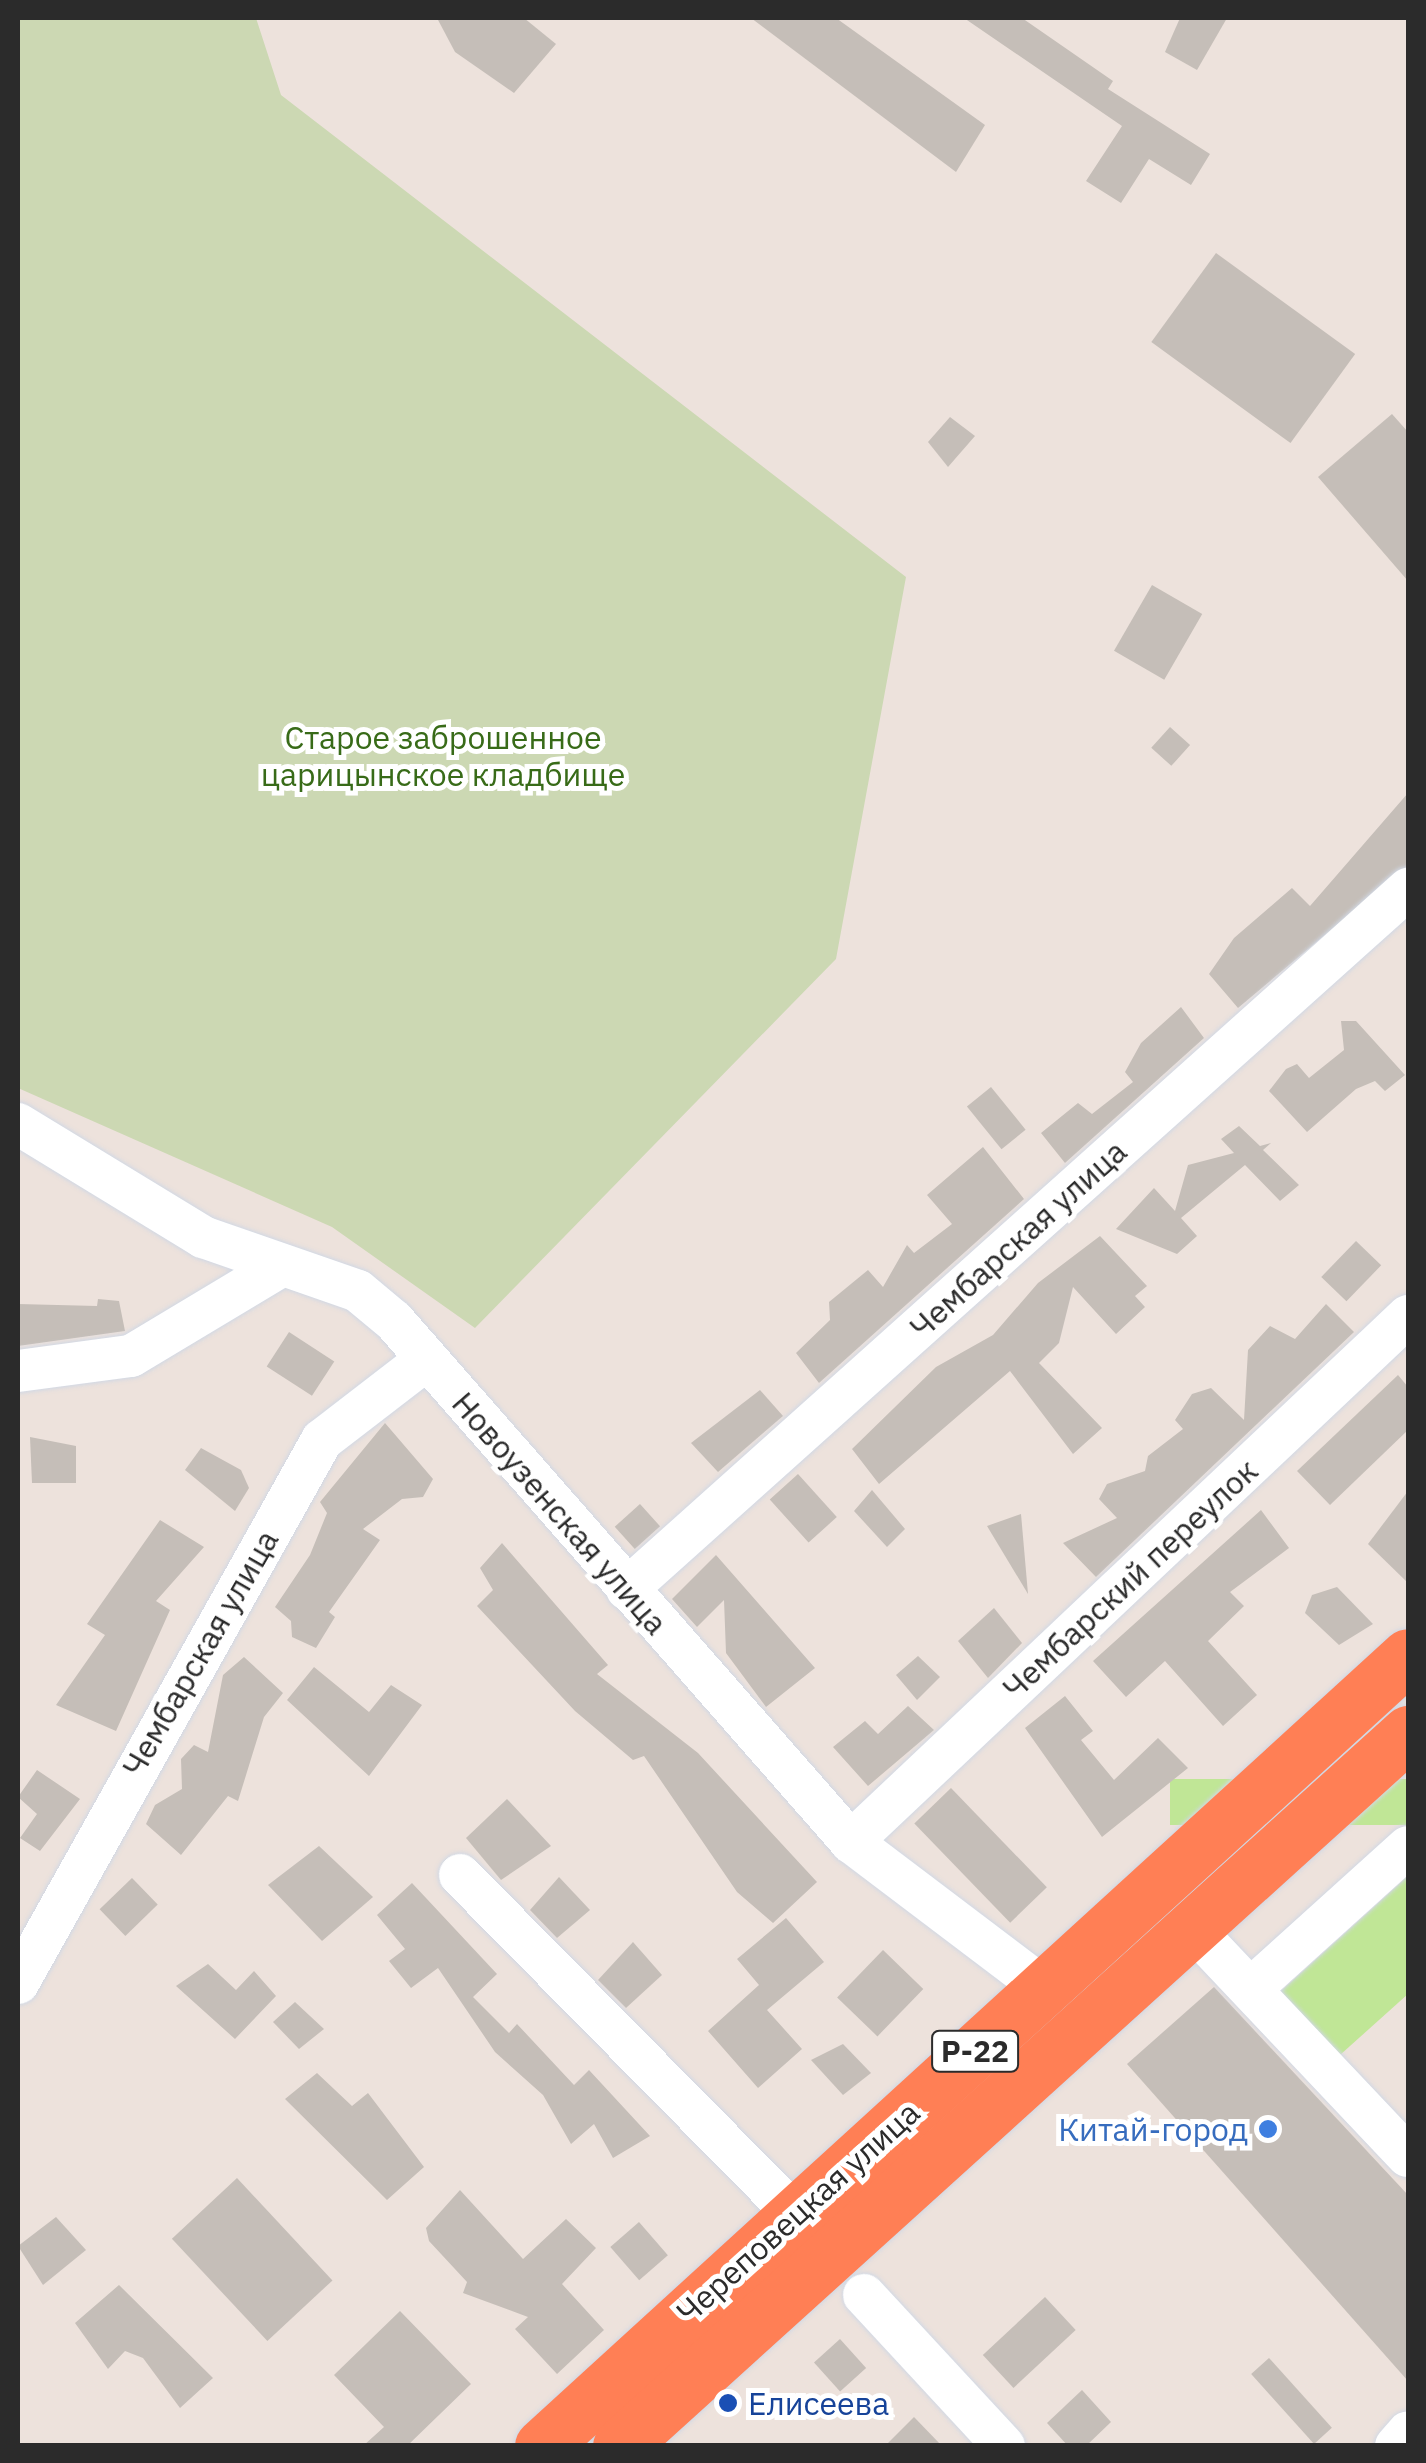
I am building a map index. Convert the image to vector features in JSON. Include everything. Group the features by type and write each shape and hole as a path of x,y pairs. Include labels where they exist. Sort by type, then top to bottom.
{"highway":[{"name":"Череповецкая улица","path":"542,2446 1408,1656"},
{"name":"Череповецкая улица","path":"620,2446 1408,1733"}],"street":[{"name":"Чембарская улица","path":"627,1589 1408,889"},
{"name":"Новоузенская улица","path":"18,1124 203,1237 358,1291 426,1360 850,1842 1044,1988"},
{"path":"18,1371 131,1356 279,1266"},
{"name":"Чембарский переулок","path":"850,1842 1408,1316"},
{"name":"Чембарская улица","path":"18,1983 322,1440 426,1360"},
{"path":"1254,1986 1408,1847"},
{"path":"460,1875 795,2215"},
{"path":"1194,1930 1254,1986 1408,2156"},
{"path":"864,2296 1004,2446"},
{"path":"1396,2446 1408,2432"}],"green space":[{"name":"Старое заброшенное царицынское кладбище","path":"18,18 256,18 281,95 906,577 836,959 475,1328 332,1227 18,1088"},
{"path":"1170,1779 1408,1779 1408,1825 1170,1825"},
{"path":"1408,1876 1408,1994 1340,2055 1281,1991"}],"building":[{"path":"437,18 524,18 556,44 514,93 455,52"},
{"path":"751,18 836,18 985,125 956,172"},
{"path":"964,18 1022,18 1113,81 1108,89 1210,154 1191,185 1149,159 1121,203 1086,181 1122,126"},
{"path":"1180,18 1227,18 1197,70 1165,52"},
{"path":"1216,253 1355,354 1290,443 1151,342"},
{"path":"1392,414 1408,432 1408,581 1318,477"},
{"path":"950,417 975,436 948,467 928,442"},
{"path":"1152,585 1202,614 1164,680 1114,651"},
{"path":"1170,727 1190,745 1171,766 1151,748"},
{"path":"1408,793 1408,865 1238,1008 1209,974 1234,938 1292,888 1310,906"},
{"path":"1181,1007 1204,1038 1065,1163 1041,1133 1078,1103 1092,1114 1133,1082 1125,1072 1141,1043"},
{"path":"1341,1021 1356,1021 1405,1075 1385,1091 1375,1081 1356,1089 1307,1132 1269,1091 1286,1069 1297,1064 1309,1078 1344,1050"},
{"path":"991,1087 1026,1130 1002,1149 967,1107"},
{"path":"1239,1126 1260,1146 1271,1143 1263,1150 1299,1185 1280,1201 1245,1165 1181,1218 1197,1236 1177,1254 1116,1229 1154,1188 1175,1211 1188,1165 1234,1153 1221,1139"},
{"path":"983,1147 1024,1199 819,1383 796,1353 830,1320 829,1302 868,1270 883,1287 907,1245 914,1253 952,1224 927,1195"},
{"path":"1100,1236 1147,1286 1135,1296 1145,1307 1116,1334 1073,1287 1059,1343 1039,1363 1102,1428 1073,1454 1010,1371 879,1484 852,1449 936,1367 993,1335 1038,1283"},
{"path":"1356,1241 1381,1265 1346,1301 1321,1277"},
{"path":"98,1299 119,1301 125,1331 18,1346 18,1304 97,1306"},
{"path":"1326,1304 1354,1332 1096,1577 1063,1543 1117,1518 1099,1499 1107,1484 1145,1471 1148,1456 1183,1429 1175,1420 1192,1394 1211,1388 1244,1420 1248,1350 1270,1326 1295,1339"},
{"path":"289,1332 334,1361 312,1396 267,1366"},
{"path":"1398,1375 1408,1387 1408,1430 1330,1505 1297,1471"},
{"path":"760,1390 783,1416 718,1472 691,1443"},
{"path":"385,1423 433,1479 423,1497 402,1499 363,1529 380,1540 329,1612 335,1617 316,1648 292,1637 291,1621 275,1607 310,1555 327,1513 320,1502"},
{"path":"30,1437 76,1446 76,1483 32,1483"},
{"path":"201,1448 241,1470 249,1488 235,1511 185,1470"},
{"path":"798,1474 837,1517 809,1543 770,1499"},
{"path":"872,1490 905,1529 887,1547 854,1511"},
{"path":"1408,1491 1408,1583 1368,1544"},
{"path":"640,1504 660,1526 635,1549 615,1527"},
{"path":"1261,1510 1289,1548 1230,1592 1244,1606 1208,1641 1257,1695 1223,1726 1165,1661 1126,1697 1093,1661"},
{"path":"1021,1514 1028,1594 987,1526"},
{"path":"160,1520 204,1547 156,1601 170,1610 116,1731 56,1705 105,1635 87,1624"},
{"path":"502,1543 608,1665 597,1674 698,1753 817,1882 773,1923 737,1892 644,1756 633,1760 575,1711 477,1606 493,1590 480,1568"},
{"path":"716,1555 815,1668 766,1707 726,1653 724,1600 697,1627 672,1599"},
{"path":"1337,1587 1373,1624 1339,1645 1305,1613 1312,1595"},
{"path":"994,1608 1022,1643 988,1678 958,1641"},
{"path":"918,1656 940,1677 917,1700 896,1675"},
{"path":"244,1657 283,1693 264,1717 238,1801 228,1796 181,1855 146,1824 155,1805 182,1789 181,1759 194,1745 208,1752 223,1675"},
{"path":"314,1667 369,1712 391,1685 422,1705 369,1776 287,1700"},
{"path":"1065,1696 1093,1731 1081,1740 1114,1780 1158,1738 1188,1768 1102,1837 1025,1728"},
{"path":"908,1706 934,1730 868,1786 833,1747 865,1721 878,1734"},
{"path":"37,1770 80,1799 40,1851 20,1838 37,1814 18,1797"},
{"path":"951,1788 1047,1887 1010,1923 914,1823"},
{"path":"507,1799 551,1846 501,1880 466,1838"},
{"path":"319,1846 373,1897 322,1941 268,1885"},
{"path":"559,1877 590,1910 557,1938 530,1910"},
{"path":"132,1878 158,1905 125,1936 100,1909"},
{"path":"412,1883 497,1974 473,1997 509,2033 517,2024 574,2085 589,2070 650,2136 613,2158 594,2124 571,2144 543,2095 495,2052 438,1968 411,1988 389,1961 405,1949 377,1915"},
{"path":"786,1918 824,1962 767,2010 802,2049 758,2088 708,2031 759,1985 737,1959"},
{"path":"633,1942 662,1975 626,2008 598,1980"},
{"path":"883,1950 923,1989 877,2036 837,1997"},
{"path":"208,1964 236,1990 254,1971 276,1996 235,2039 176,1986"},
{"name":"Китай-город","path":"1214,1987 1408,2195 1408,2381 1127,2064"},
{"path":"295,2002 324,2029 299,2049 273,2022"},
{"path":"843,2044 871,2073 843,2095 811,2060"},
{"path":"317,2073 352,2106 368,2093 424,2167 387,2200 285,2099"},
{"path":"237,2178 332,2280 267,2341 172,2239"},
{"path":"460,2190 523,2259 566,2219 596,2248 562,2284 604,2330 557,2374 515,2329 528,2317 463,2293 467,2282 429,2241 426,2228"},
{"path":"56,2217 86,2250 43,2285 18,2246"},
{"path":"639,2222 668,2255 639,2280 610,2247"},
{"path":"119,2285 213,2378 180,2408 143,2358 125,2351 108,2369 75,2323"},
{"path":"1045,2297 1076,2330 1014,2388 983,2355"},
{"path":"400,2311 471,2384 407,2446 363,2446 384,2427 334,2375"},
{"path":"840,2339 866,2368 840,2391 814,2362"},
{"path":"1269,2358 1332,2428 1314,2444 1251,2374"},
{"path":"1082,2390 1111,2422 1086,2446 1068,2446 1047,2423"},
{"path":"914,2417 942,2446 885,2446"}],"place":[{"name":"Китай-город","path":"1268,2129"},
{"name":"Елисеева","path":"728,2403"}]}
